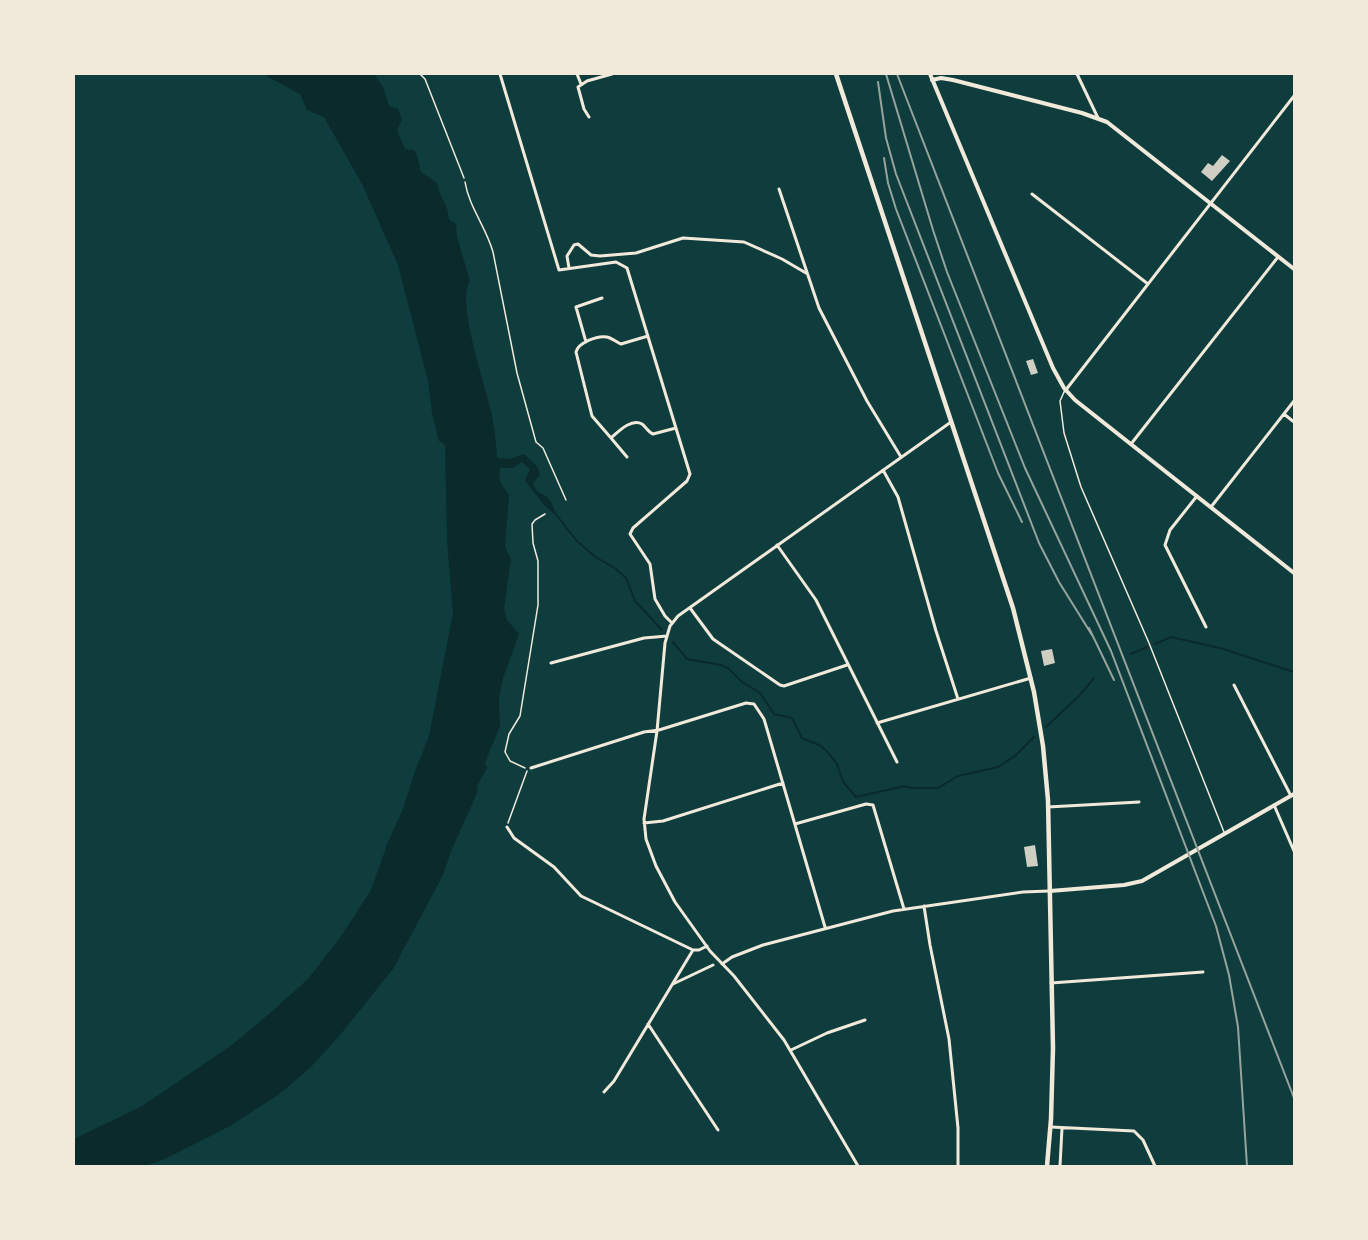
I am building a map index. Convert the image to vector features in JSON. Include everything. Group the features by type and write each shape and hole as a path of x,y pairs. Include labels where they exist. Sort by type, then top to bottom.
{"main road":[{"path":"836,74 1013,608 1032,678 1043,746 1048,807 1053,1071 1047,1167"}],"street":[{"path":"500,74 559,270 616,262 626,267 648,336 690,472 689,479 633,528 630,534 650,564 655,599 672,623"},
{"path":"577,74 581,84"},
{"path":"589,117 578,87 612,74"},
{"path":"930,74 1065,391 1294,573"},
{"path":"1077,74 1098,118"},
{"path":"932,80 941,78 953,80 1098,118 1116,128 1294,269"},
{"path":"1065,391 1294,96"},
{"path":"779,189 819,308 867,401 901,457"},
{"path":"1032,194 1148,284"},
{"path":"568,268 567,256 574,244 578,244 591,255 600,256 636,253 683,238 744,243 782,259 807,274"},
{"path":"1131,444 1279,257"},
{"path":"586,342 576,307 602,298"},
{"path":"627,457 594,419 576,352 579,345 604,337 621,344 648,336"},
{"path":"1210,507 1294,401"},
{"path":"1284,414 1294,422"},
{"path":"858,1167 791,1050 764,1012 707,946 667,886 649,848 644,823 657,731 666,636 672,623 690,608 951,422"},
{"path":"611,438 623,428 634,423 641,424 653,434 676,428"},
{"path":"883,470 897,493 958,699"},
{"path":"1197,496 1170,530 1165,545 1206,627"},
{"path":"777,545 816,600 897,762"},
{"path":"690,608 712,639 780,686 847,664"},
{"path":"551,663 644,638 666,636"},
{"path":"877,723 1032,678"},
{"path":"722,964 732,957 763,945 825,927 904,909 1023,892 1138,883 1156,874 1225,832 1293,795 1234,685"},
{"path":"530,769 644,732 657,731 741,705 754,704 762,715 825,927"},
{"path":"644,823 663,821 783,783"},
{"path":"1048,807 1139,802"},
{"path":"795,824 866,804 873,805 904,909"},
{"path":"1274,805 1294,851"},
{"path":"507,827 514,838 554,867 581,896 693,950 707,946"},
{"path":"924,906 950,1047 958,1128 957,1167"},
{"path":"604,1092 614,1081 693,950"},
{"path":"671,985 713,965"},
{"path":"1051,983 1203,972"},
{"path":"791,1050 827,1033 866,1020"},
{"path":"648,1023 718,1130"},
{"path":"1051,1127 1134,1131 1141,1136 1155,1167"},
{"path":"1060,1167 1062,1128"}],"lane":[{"path":"420,74 425,80 441,117 464,178"},
{"path":"1065,391 1060,401 1063,428 1077,477 1095,524 1149,643 1225,832"}],"path":[{"path":"464,178 469,199 490,241 517,373 536,442 543,448 566,500"},
{"path":"507,827 530,769 510,761 506,752 509,734 520,716 537,605 538,561 533,543 532,524 545,514"}],"water":[{"path":"266,74 374,74 383,87 389,106 398,109 402,120 397,130 405,149 414,150 421,172 437,183 449,219 456,224 457,237 470,281 466,291 469,326 492,416 497,458 509,459 524,454 536,465 539,476 533,483 534,487 550,500 559,518 544,505 526,482 530,469 522,462 513,468 500,468 500,479 509,495 505,547 511,559 504,608 507,620 519,634 503,678 499,698 500,726 485,763 487,768 478,784 477,793 443,875 393,969 310,1068 278,1095 230,1126 167,1158 146,1166 74,1166 74,1139 142,1106 232,1045 308,979 342,935 371,890 429,736 453,613 447,541 445,445 439,441 432,413 428,381 398,265 362,184 324,117 307,110 300,94"}],"building":[{"path":"1222,155 1230,161 1212,181 1201,172 1208,163 1213,166"},
{"path":"1033,359 1038,373 1031,375 1026,361"},
{"path":"1052,649 1055,663 1044,666 1041,651"},
{"path":"1035,845 1038,866 1027,867 1024,847"}],"waterway":[{"path":"558,517 576,540 594,556 626,578 635,601 662,630"},
{"path":"1155,644 1171,637 1220,648 1294,672"},
{"path":"673,642 687,659 728,668 742,682 760,693 774,714 792,718 802,738 827,751 837,764 843,782 856,797 905,786"},
{"path":"1131,654 1147,647"},
{"path":"1046,727 1079,696 1094,678"},
{"path":"906,787 938,788 958,776 998,767 1015,756 1034,737"}],"railway":[{"path":"886,74 947,272 1025,468 1111,651 1216,926 1229,975 1238,1027 1247,1166"},
{"path":"897,74 1294,1098"},
{"path":"878,82 886,138 896,174 1039,543 1059,582 1092,635"},
{"path":"884,158 888,183 896,209 998,473 1022,522"},
{"path":"1089,628 1114,680"}]}
